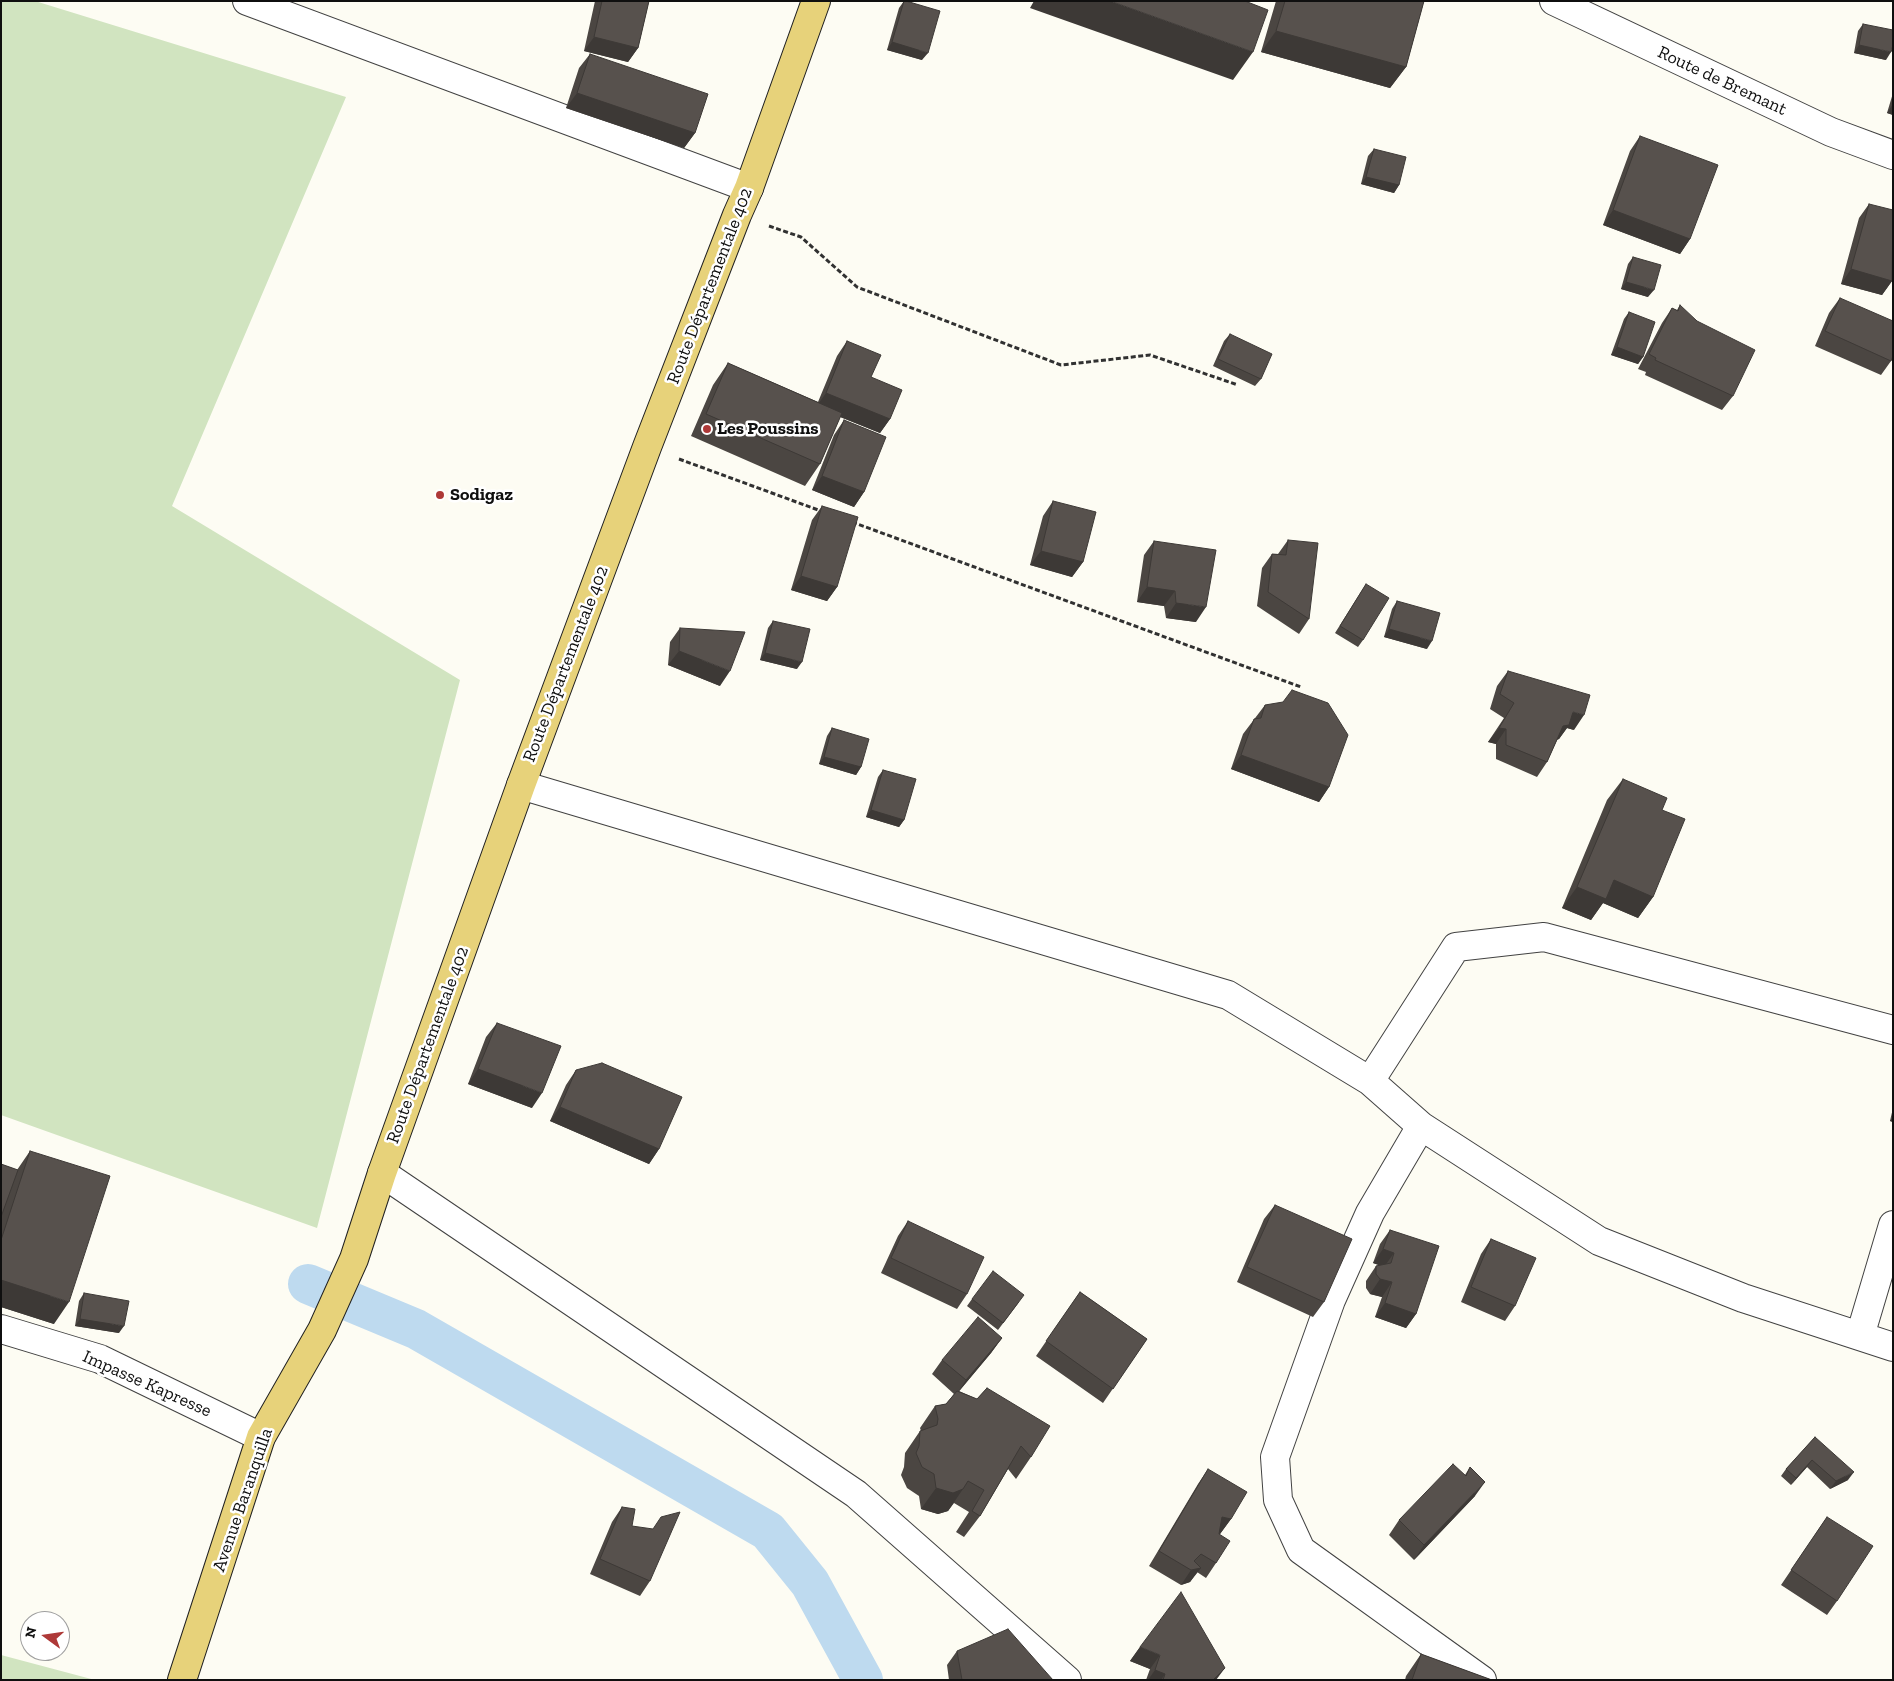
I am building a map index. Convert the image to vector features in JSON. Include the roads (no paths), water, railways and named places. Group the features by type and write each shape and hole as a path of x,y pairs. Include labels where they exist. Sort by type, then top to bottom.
{"main road":[{"name":"Route Départementale 402","path":"322,1330 354,1260 382,1174 521,785 648,447 749,188 816,1"},
{"name":"Avenue Baranquilla","path":"182,1680 261,1437 322,1330"}],"street":[{"path":"247,1 749,188"},
{"name":"Route de Bremant","path":"1554,1 1831,132 1893,155"},
{"path":"521,785 1228,995 1370,1081 1421,1126 1599,1242 1743,1298 1893,1347"},
{"path":"1370,1081 1456,947 1544,937 1893,1030"},
{"path":"1421,1126 1370,1213 1331,1300 1275,1457 1278,1500 1301,1550 1482,1680"},
{"path":"382,1174 856,1494 1067,1680"},
{"path":"1860,1336 1893,1225"},
{"name":"Impasse Kapresse","path":"1,1329 100,1359 261,1437"}],"waterway":[{"path":"308,1284 416,1329 768,1531 810,1583 863,1680"}],"place":[{"name":"Les Poussins","path":"707,429"},
{"name":"Sodigaz","path":"440,495"}]}
